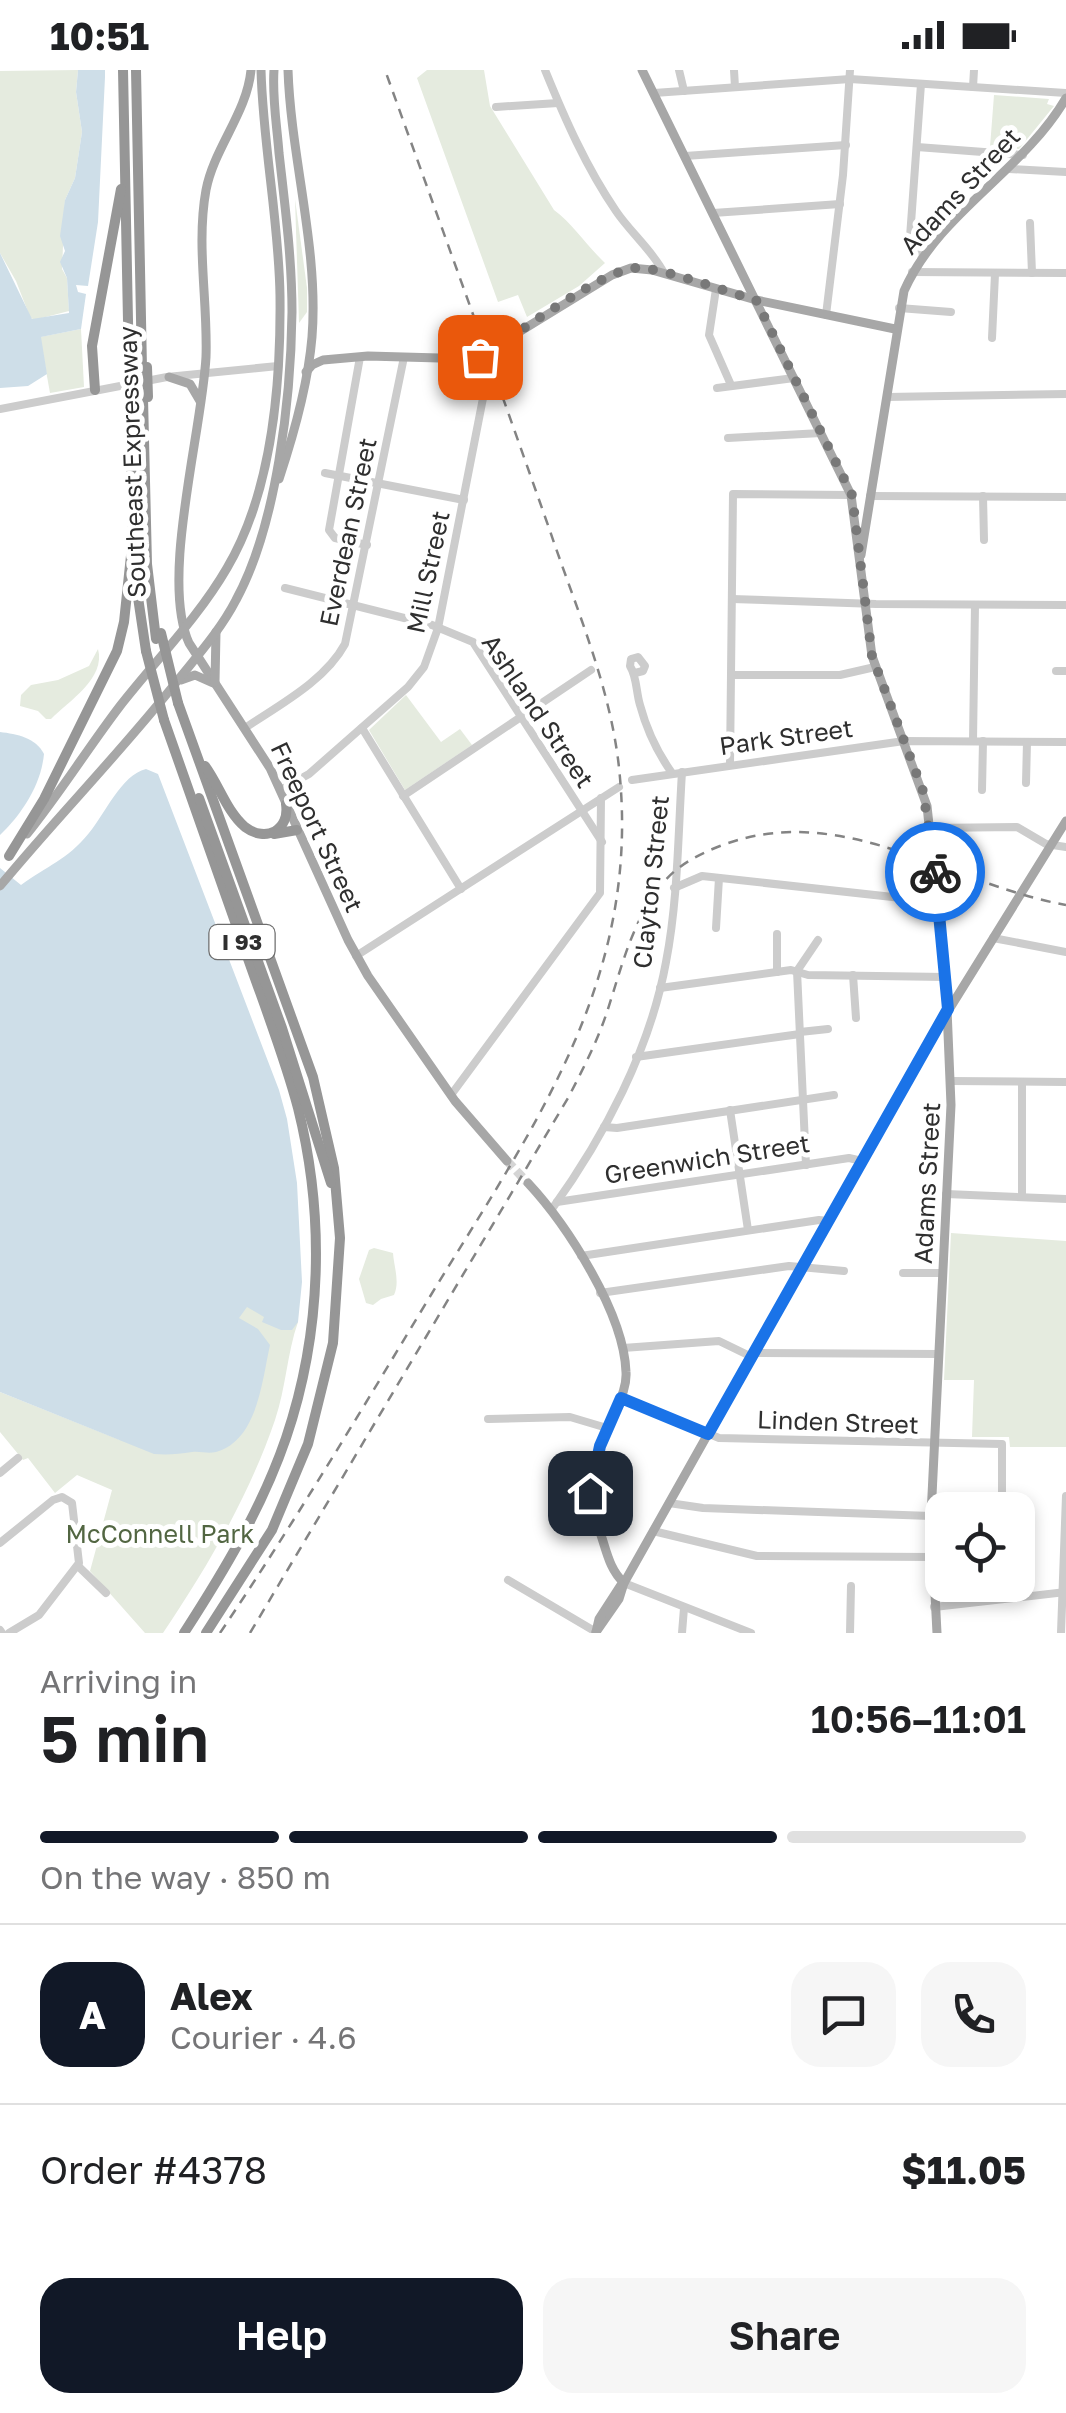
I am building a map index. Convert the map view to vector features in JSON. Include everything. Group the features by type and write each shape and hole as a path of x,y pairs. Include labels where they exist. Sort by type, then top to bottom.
{"highway":[{"name":"Southeast Expressway","path":"132,70 125,174 152,564 153,642 171,712 299,1112 316,1224 314,1304 293,1415 251,1520 184,1633"},
{"name":"Southeast Expressway","path":"132,70 139,369 132,546 136,598 153,642 171,712 196,754 306,1055 325,1122 338,1203 340,1262 334,1331 312,1434 272,1530 206,1633"},
{"path":"94,390 92,346 125,174"},
{"name":"I 93","path":"139,398 139,560 153,642"},
{"path":"14,860 117,651 132,546"},
{"name":"I 93","path":"171,712 282,1028 338,1203"},
{"path":"196,754 242,824 270,835 298,830"},
{"path":"270,835 284,824 286,804"},
{"name":"I 93","path":"301,1096 310,1167"}],"main road":[{"name":"Freeport Street","path":"251,70 247,92 213,164 204,202 204,374 180,571 183,629 280,790 356,956 451,1095 506,1161"},
{"path":"0,886 104,726 225,572 252,515 266,459 278,366 278,263 261,70"},
{"path":"274,70 291,289 290,360"},
{"path":"0,868 14,860 132,738 216,631 247,578 292,440 311,343 312,312 288,70"},
{"path":"642,70 852,495 870,496"},
{"path":"276,125 279,105 289,89"},
{"path":"247,92 262,96"},
{"name":"Adams Street","path":"860,568 895,329 912,272 921,256 1022,155 1066,95"},
{"path":"286,218 299,180"},
{"path":"306,372 323,360 360,357 475,359 618,272 640,268 756,300 895,329"},
{"path":"271,501 290,360 296,333 312,312"},
{"path":"311,343 323,360"},
{"path":"170,377 190,384 201,403"},
{"name":"Adams Street","path":"852,495 875,667 923,791 946,977 951,1082 933,1492"},
{"name":"Adams Street","path":"854,520 870,496"},
{"path":"175,684 195,676 216,684 216,631"},
{"path":"596,1633 948,1009 1066,822"},
{"path":"528,1183 554,1206 600,1293 623,1348 626,1375 621,1398 594,1466 590,1496 612,1568 624,1584"},
{"name":"Adams Street","path":"934,1602 936,1633"}],"street":[{"path":"545,70 583,158 612,205 664,273"},
{"path":"678,70 684,91"},
{"path":"734,70 735,87"},
{"path":"973,87 974,70"},
{"path":"654,93 850,75 1066,95"},
{"path":"826,315 850,75"},
{"path":"921,84 910,237 921,256"},
{"path":"496,107 558,103"},
{"path":"685,156 846,145"},
{"path":"917,146 1022,155"},
{"path":"1009,169 1066,172"},
{"path":"713,213 840,204"},
{"path":"1030,222 1032,273"},
{"path":"912,272 1066,274"},
{"path":"992,338 995,274"},
{"path":"716,289 709,335 732,385"},
{"path":"900,308 951,312"},
{"path":"360,357 330,534 367,545"},
{"name":"Everdean Street","path":"245,728 304,687 338,656 348,638 404,357"},
{"name":"Mill Street","path":"280,790 304,779 420,674 438,628 486,385 475,359"},
{"path":"0,409 170,377 278,366"},
{"path":"717,388 794,378"},
{"path":"887,397 1066,394"},
{"path":"728,438 821,434"},
{"path":"325,473 464,500"},
{"path":"730,765 733,494 852,495"},
{"path":"870,496 1066,497"},
{"path":"983,496 984,540"},
{"name":"Ashland Street","path":"285,588 438,628 475,644 602,842"},
{"path":"732,599 1066,605"},
{"path":"972,742 975,605"},
{"path":"795,661 795,675"},
{"path":"732,675 845,674 875,667"},
{"path":"404,796 591,670"},
{"path":"635,673 650,737 677,773"},
{"path":"362,728 461,889"},
{"name":"Park Street","path":"632,780 904,741 1066,742"},
{"path":"982,790 983,742"},
{"path":"1026,783 1027,742"},
{"name":"Clayton Street","path":"554,1206 604,1127 636,1057 660,988 669,948 674,888 677,773"},
{"path":"356,956 618,787"},
{"path":"451,1095 600,893 601,798"},
{"path":"930,828 1018,827 1051,845 1066,847"},
{"path":"674,888 698,877 719,878 938,902"},
{"path":"716,928 719,878"},
{"path":"777,934 777,972"},
{"path":"993,938 1066,952"},
{"path":"806,1164 797,971 818,940"},
{"path":"660,988 797,971 808,975 946,977"},
{"path":"852,976 856,1018"},
{"path":"636,1057 828,1029"},
{"path":"951,1082 1066,1082"},
{"path":"1022,1082 1022,1197"},
{"path":"604,1127 834,1095"},
{"path":"730,1110 748,1230"},
{"name":"Greenwich Street","path":"554,1206 806,1164 849,1158 862,1161"},
{"path":"946,1194 1066,1199"},
{"path":"581,1256 828,1221"},
{"path":"600,1293 788,1266 844,1271"},
{"path":"903,1273 942,1273"},
{"path":"623,1348 719,1341 753,1355 939,1354"},
{"name":"Linden Street","path":"621,1398 719,1438 1002,1444 1002,1492"},
{"path":"488,1419 570,1417 608,1428"},
{"path":"0,1473 18,1458"},
{"path":"1061,1633 1066,1496"},
{"path":"0,1543 48,1504 65,1498 72,1503 81,1560 78,1566 39,1615 4,1632"},
{"path":"669,1503 703,1508 925,1516"},
{"path":"654,1531 763,1557 925,1557"},
{"path":"78,1566 106,1593"},
{"path":"508,1580 596,1633"},
{"path":"624,1584 751,1633"},
{"path":"850,1633 851,1586"},
{"path":"1035,1595 1063,1592"},
{"path":"934,1607 969,1602"},
{"path":"682,1633 684,1608"}],"green space":[{"path":"78,70 76,92 82,132 75,178 65,200 62,269 67,278 69,311 34,320 0,253 0,71"},
{"path":"427,70 484,70 490,106 554,210 605,263 579,286 527,317 518,295 498,302 417,78"},
{"path":"994,95 1049,99 1047,104 1054,106 1019,149 990,147"},
{"path":"295,199 307,288 307,312 299,323"},
{"path":"81,329 84,387 50,393 40,337"},
{"path":"98,649 97,670 91,679 51,719 20,706 21,695 31,685 58,680 89,666"},
{"path":"406,695 441,742 460,729 472,745 405,790 369,730"},
{"path":"951,1233 1066,1241 1066,1447 1010,1447 1009,1437 972,1437 974,1380 944,1380"},
{"path":"369,1250 393,1253 397,1285 394,1295 373,1305 366,1303 359,1279"},
{"name":"McConnell Park","path":"247,1291 298,1322 279,1408 253,1476 211,1556 163,1633 145,1633 90,1571 112,1490 77,1475 55,1493 28,1458 23,1460 0,1432 0,1392 120,1440"}],"shaded area":[{"path":"78,70 105,70 98,222 88,286 76,285 78,292 86,294 81,329 41,337 47,374 28,386 0,388 0,253 32,319 69,313 67,278 60,262 65,251 60,236 82,132 76,92"},
{"path":"0,732 31,741 44,754 29,798 0,835"},
{"path":"146,769 158,774 279,1090 297,1183 302,1282 298,1322 292,1330 281,1330 262,1322 264,1317 247,1307 239,1318 258,1329 270,1345 249,1422 230,1445 213,1453 154,1454 0,1392 0,868 21,885 56,862 89,833 129,779"}],"tunnel":[{"path":"507,1161 528,1183"}],"railway":[{"path":"220,1633 322,1474 534,1124 592,995 611,927 621,855 620,778 602,683 385,70"},
{"path":"250,1633 568,1098 602,1026 642,914 671,874 720,846 765,834 809,832 895,850 1023,895 1066,905"}],"way so far":[{"path":"480,357 532,322 626,269 656,270 756,300 852,495 872,656 923,791 935,872"}],"route":[{"path":"590,1493 600,1446 621,1398 708,1434 948,1009 935,872"}]}
